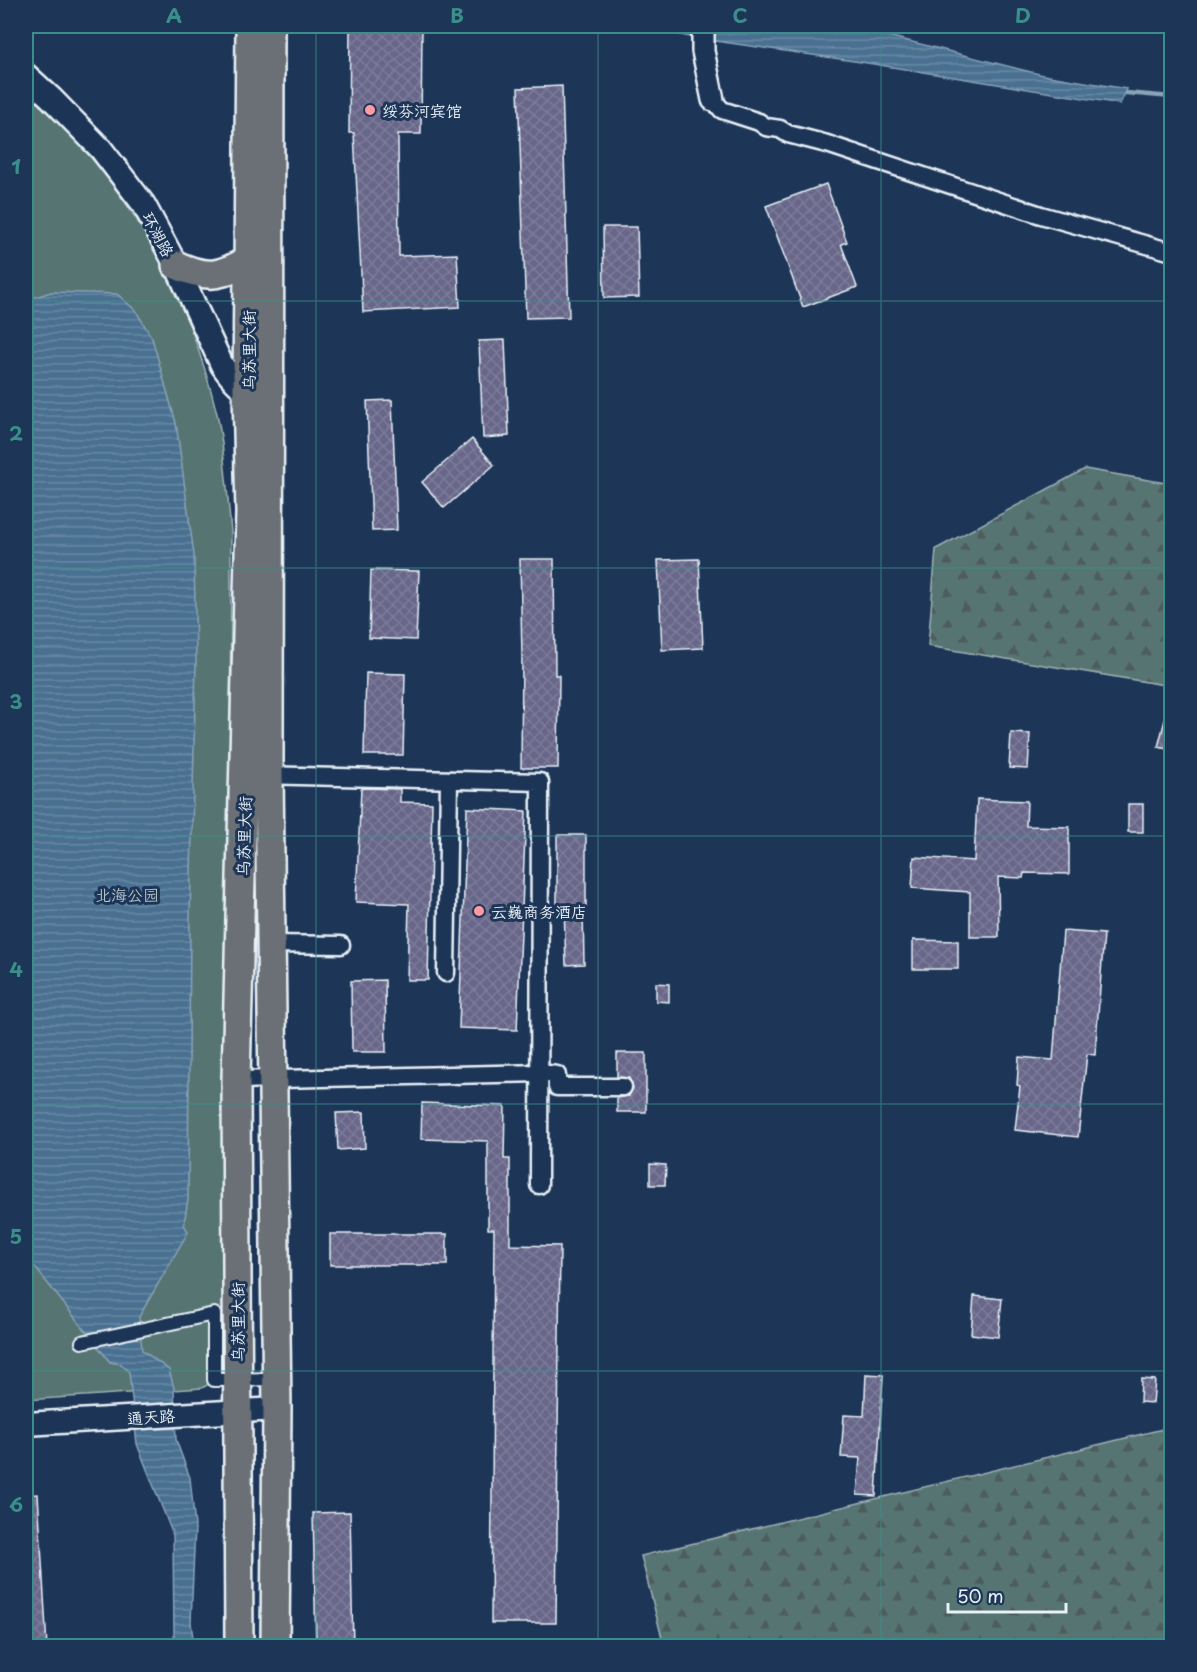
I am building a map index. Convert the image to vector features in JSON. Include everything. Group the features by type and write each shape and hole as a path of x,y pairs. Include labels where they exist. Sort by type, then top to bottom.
{"highway":[{"name":"乌苏里大街","path":"250,26 248,260 259,399"},
{"name":"乌苏里大街","path":"270,26 259,399 250,513 257,775 271,944 277,1379 275,1647"},
{"path":"176,265 195,274 207,276 231,270 248,260"},
{"name":"乌苏里大街","path":"238,1647 237,1080 257,775"}],"main road":[{"name":"环湖路","path":"26,75 77,124 127,181 144,205 176,265 222,365 259,399"},
{"name":"通天路","path":"26,1424 277,1409"}],"street":[{"path":"703,26 703,51 713,100 722,110 759,122 766,127 828,144 1041,215 1172,252"},
{"path":"257,775 540,782 539,1185"},
{"path":"446,973 449,780"},
{"path":"271,944 341,945"},
{"path":"237,1080 540,1073 557,1075 556,1087 623,1087"},
{"path":"82,1342 214,1314 214,1380 277,1379"}],"green space":[{"name":"北海公园","path":"26,91 94,161 122,198 147,237 169,278 204,366 217,414 224,457 231,531 228,1346 225,1360 218,1376 202,1388 26,1400"},
{"path":"1085,469 1171,484 1171,686 928,646 936,549"},
{"path":"1171,1427 1171,1646 664,1646 641,1556"}],"water":[{"path":"640,26 849,26 1043,75 1127,89 1120,104 695,38"},
{"name":"北海公园","path":"51,292 117,294 136,311 152,338 176,423 194,555 196,661 190,918 188,1199 184,1224 188,1232 139,1317 142,1350 169,1370 174,1388 176,1440 190,1478 195,1526 191,1622 194,1646 177,1646 174,1636 173,1535 137,1444 129,1372 121,1364 110,1362 26,1256 26,300"}],"building":[{"path":"350,26 422,26 421,134 398,134 399,256 457,254 460,307 363,312 354,133 349,133"},
{"path":"562,86 569,317 526,318 518,88"},
{"path":"826,184 847,242 841,244 857,287 803,307 766,206"},
{"path":"603,227 637,227 639,297 604,298"},
{"path":"505,340 509,436 483,438 479,341"},
{"path":"392,400 397,530 372,531 367,401"},
{"path":"472,439 494,465 444,508 422,482"},
{"path":"520,559 554,559 555,675 559,675 558,768 521,768"},
{"path":"699,559 703,648 662,650 658,560"},
{"path":"371,570 419,571 416,640 369,638"},
{"path":"366,673 405,674 403,755 364,755"},
{"path":"1167,712 1172,712 1172,750 1158,747"},
{"path":"1011,733 1030,734 1028,769 1009,768"},
{"path":"361,788 400,789 400,802 432,803 428,980 407,980 409,904 356,902"},
{"path":"977,799 1027,801 1026,826 1069,827 1069,874 1024,873 1023,878 998,877 999,937 970,937 970,892 912,888 914,857 974,861"},
{"path":"1128,804 1143,804 1143,832 1128,832"},
{"path":"467,808 526,811 517,1030 459,1028"},
{"path":"557,835 586,835 586,908 583,908 584,964 566,965 564,908 557,908"},
{"path":"1063,931 1104,934 1095,1055 1087,1054 1078,1137 1015,1130 1020,1086 1017,1085 1019,1057 1053,1060"},
{"path":"913,940 958,941 958,969 913,969"},
{"path":"385,980 386,1052 352,1052 351,981"},
{"path":"656,983 669,984 669,1002 656,1001"},
{"path":"617,1053 646,1053 646,1112 617,1112 617,1098 629,1096 633,1088 629,1078 617,1077"},
{"path":"422,1103 505,1106 504,1159 510,1159 510,1245 560,1246 556,1623 491,1623 494,1229 488,1229 488,1141 421,1139"},
{"path":"364,1112 365,1148 338,1150 336,1113"},
{"path":"650,1164 666,1165 665,1185 650,1185"},
{"path":"330,1234 447,1234 447,1265 330,1265"},
{"path":"974,1296 1002,1299 998,1337 971,1334"},
{"path":"866,1374 883,1375 876,1496 857,1495 860,1458 841,1457 844,1415 864,1416"},
{"path":"1141,1379 1155,1380 1153,1403 1140,1402"},
{"path":"38,1494 47,1647 32,1647 26,1495"},
{"path":"350,1512 353,1647 316,1647 313,1513"}],"waterway":[{"path":"1126,93 1172,97"}],"place":[{"name":"绥芬河宾馆","path":"370,110"},
{"name":"云巍商务酒店","path":"479,911"}]}
